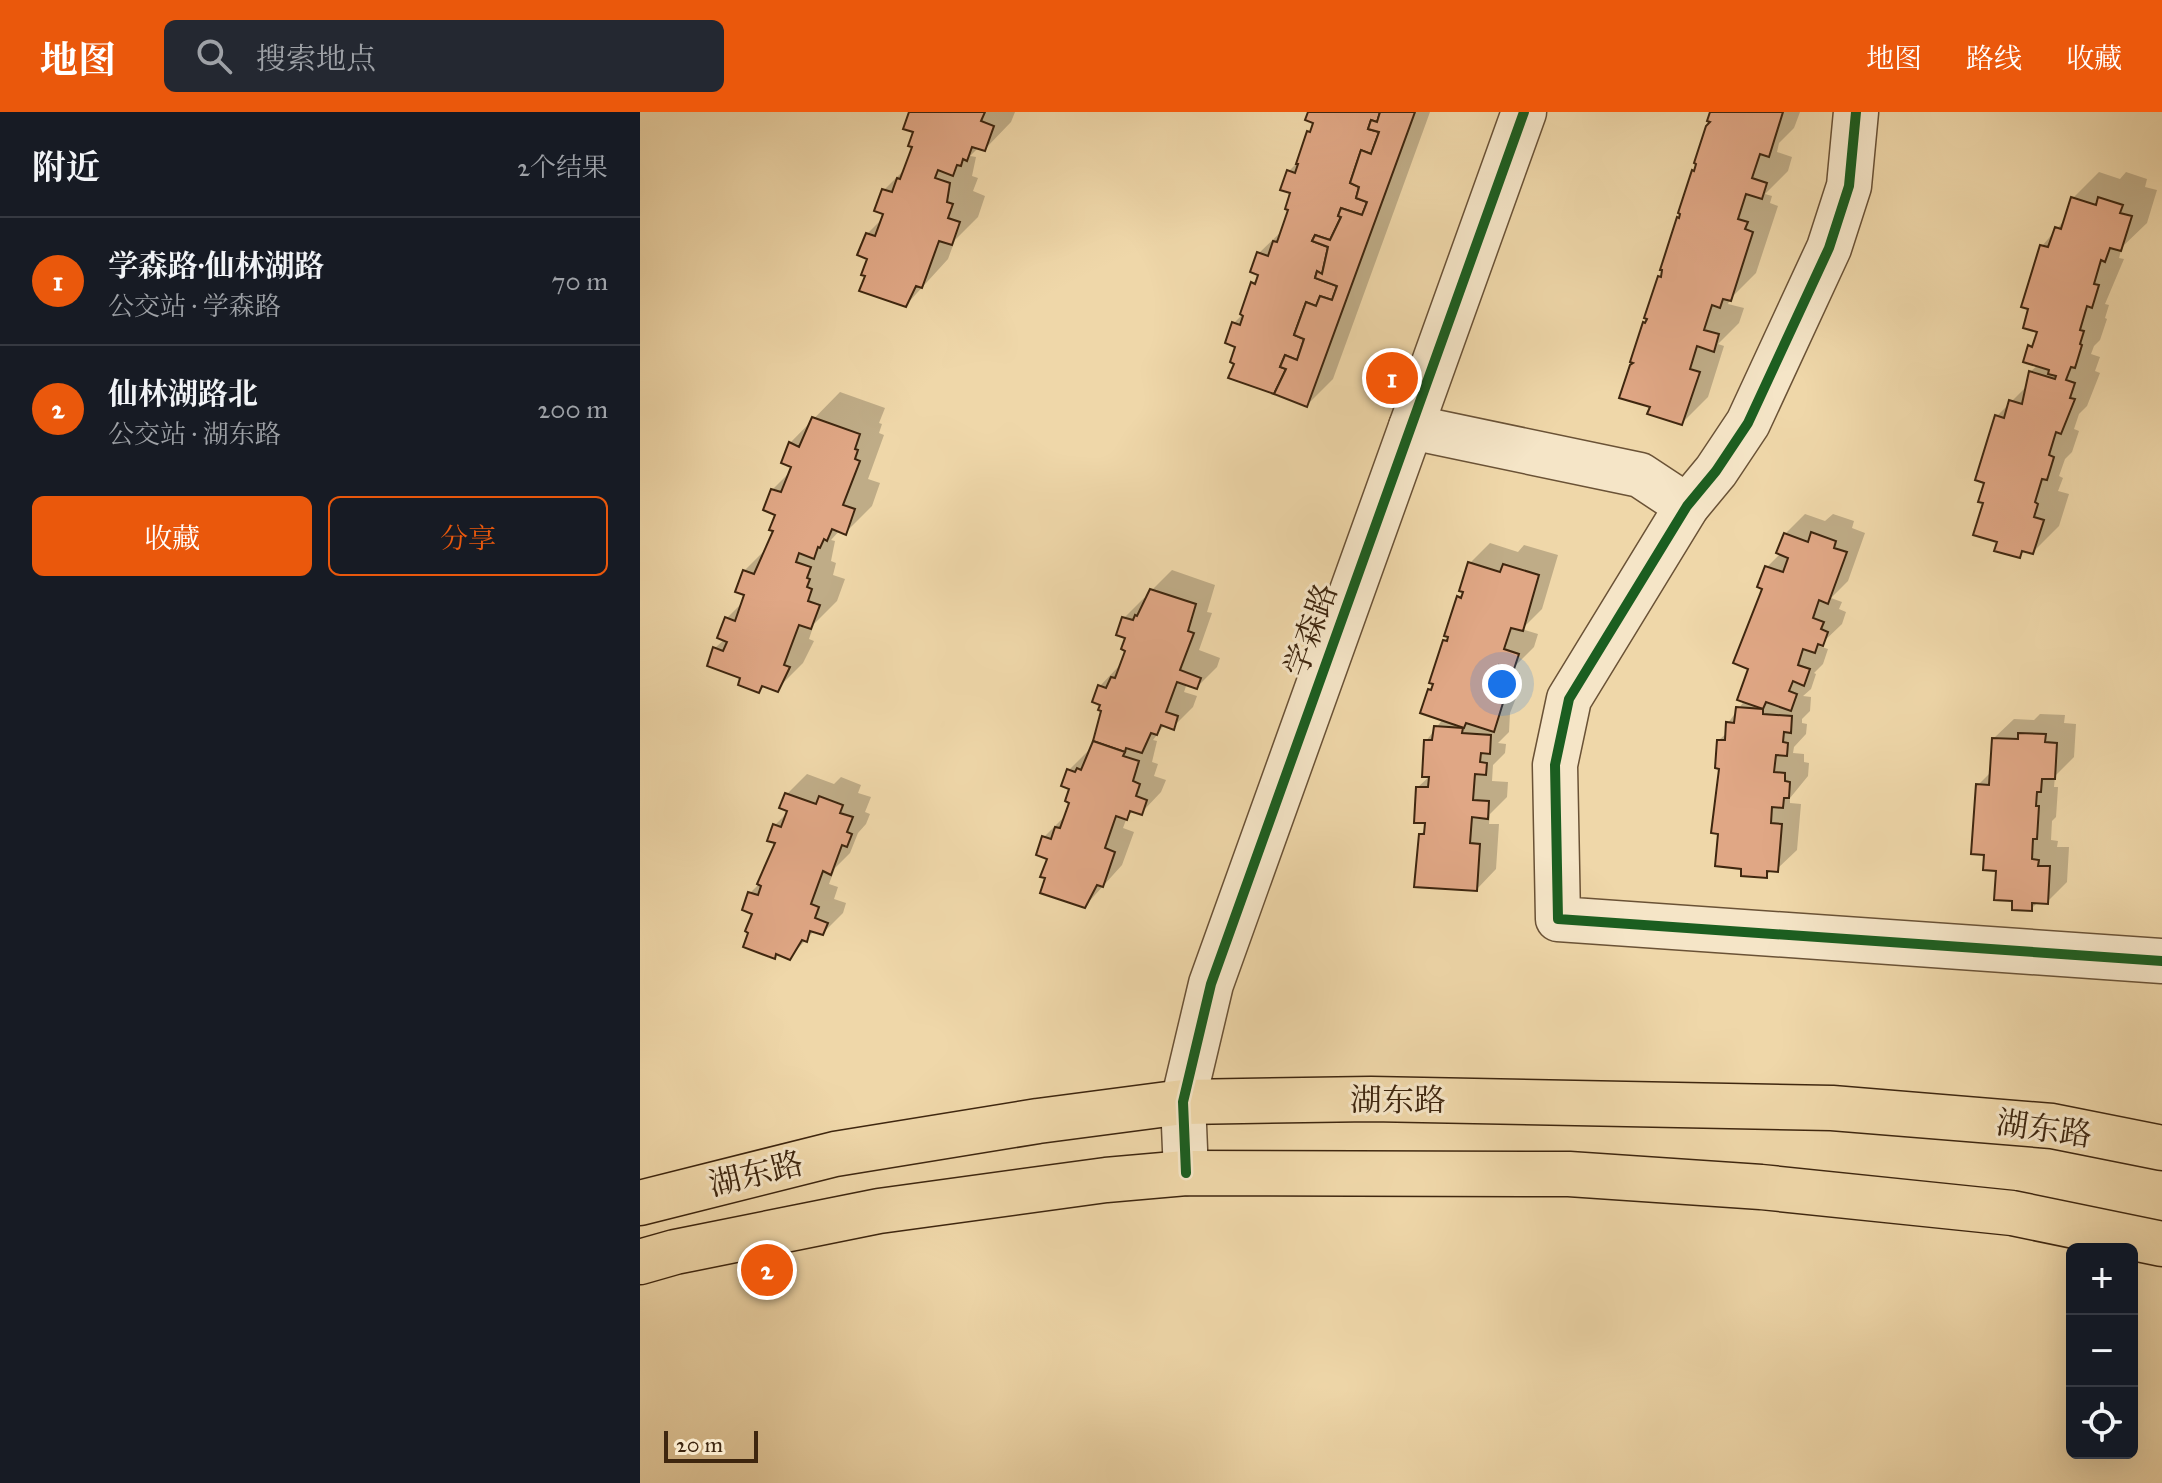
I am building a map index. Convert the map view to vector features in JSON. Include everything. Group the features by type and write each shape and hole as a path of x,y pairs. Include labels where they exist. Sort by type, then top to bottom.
{"main road":[{"name":"湖东路","path":"640,1203 835,1154 1038,1121 1183,1102 1371,1099 1832,1108 2052,1126 2162,1148"},
{"name":"湖东路","path":"640,1262 675,1252 879,1211 1106,1180 1186,1173 1569,1174 1761,1187 2012,1213 2162,1244"}],"street":[{"name":"学森路","path":"1186,1173 1183,1102 1211,984 1524,112"},
{"path":"1856,112 1849,186 1829,248 1748,423 1716,471 1687,506 1569,699 1555,765 1558,919 2162,961"},
{"path":"1411,427 1640,475 1687,506"}],"building":[{"path":"909,112 985,112 981,121 994,126 985,151 972,147 967,161 963,159 961,166 957,165 953,176 938,170 935,178 950,183 947,202 953,204 948,218 960,222 952,245 939,241 922,288 916,286 906,307 859,291 867,259 857,255 866,233 875,236 883,214 874,211 882,189 892,192 912,147 908,146 913,132 903,129"},
{"path":"1308,112 1380,112 1377,122 1371,120 1368,129 1379,132 1371,154 1361,150 1350,183 1359,187 1356,198 1367,202 1362,215 1341,208 1338,216 1341,217 1330,240 1315,235 1312,241 1328,247 1322,274 1317,271 1315,278 1337,286 1332,300 1320,296 1316,306 1306,302 1294,335 1304,339 1297,360 1285,355 1280,367 1286,369 1274,394 1228,378 1234,364 1230,362 1235,347 1225,343 1232,322 1240,325 1243,316 1240,314 1251,282 1255,284 1258,275 1250,272 1257,252 1268,256 1273,241 1277,242 1288,210 1285,209 1290,193 1280,190 1287,170 1295,173 1307,131 1310,132 1313,123 1305,120"},
{"path":"1380,112 1415,112 1307,407 1274,394 1286,369 1280,367 1285,355 1297,360 1304,339 1294,335 1306,302 1316,306 1320,296 1332,300 1337,286 1315,278 1317,271 1322,274 1328,247 1312,241 1315,235 1330,240 1341,217 1338,216 1341,208 1362,215 1367,202 1356,198 1359,187 1350,183 1361,150 1371,154 1379,132 1368,129 1371,120 1377,122"},
{"path":"1710,112 1783,112 1769,157 1760,154 1752,178 1767,183 1762,199 1746,194 1738,219 1748,222 1745,229 1753,232 1731,301 1723,299 1720,308 1712,305 1704,330 1719,334 1714,352 1697,346 1690,369 1700,372 1682,425 1647,414 1650,407 1619,398 1633,363 1630,362 1643,322 1647,319 1644,318 1658,276 1661,277 1660,270 1706,126 1710,122 1707,121"},
{"path":"2071,197 2096,205 2098,197 2123,205 2120,213 2132,216 2121,251 2110,248 2105,262 2101,260 2094,284 2099,285 2092,308 2087,306 2080,330 2084,331 2082,345 2075,368 2071,367 2066,380 2075,383 2070,398 2075,399 2061,434 2056,432 2049,455 2054,457 2047,480 2042,479 2035,502 2038,504 2034,517 2044,520 2033,554 2022,551 2020,558 1994,551 1997,542 1973,535 1983,503 1978,502 1984,483 1975,480 1995,415 2004,418 2009,400 2022,404 2029,371 2055,379 2056,376 2048,374 2049,370 2023,362 2028,345 2032,347 2037,332 2023,328 2028,309 2021,307 2040,245 2048,247 2055,227 2061,229"},
{"path":"812,417 860,434 855,459 860,461 843,505 855,509 846,535 832,529 827,541 824,539 818,547 814,559 799,553 796,562 811,567 807,578 810,579 807,587 812,589 808,601 820,605 811,629 799,625 784,665 790,667 778,692 762,686 759,693 738,685 740,678 707,666 713,647 723,651 727,642 717,638 725,617 735,621 744,595 735,592 743,570 754,574 773,531 769,530 775,515 763,510 771,489 781,492 791,467 781,463 789,442 799,447"},
{"path":"1811,532 1836,541 1834,548 1847,552 1828,604 1819,600 1813,618 1824,622 1821,629 1828,632 1823,646 1818,644 1815,653 1803,649 1798,665 1810,669 1804,686 1793,681 1789,691 1797,694 1791,711 1766,702 1763,709 1737,700 1748,669 1733,663 1762,589 1757,587 1765,566 1783,572 1788,558 1776,553 1784,533 1808,542"},
{"path":"1468,562 1500,572 1503,564 1539,575 1523,631 1511,628 1504,649 1519,654 1514,669 1499,665 1491,689 1502,693 1499,702 1503,703 1494,732 1466,723 1464,728 1420,713 1428,689 1431,690 1433,684 1429,683 1443,640 1447,641 1448,637 1444,636 1457,596 1461,598 1463,592 1459,591"},
{"path":"1150,589 1196,604 1188,631 1194,633 1180,670 1201,678 1197,689 1177,682 1166,712 1178,716 1174,730 1161,725 1157,735 1151,733 1142,753 1126,748 1125,752 1093,741 1101,711 1098,710 1100,705 1092,702 1098,685 1106,688 1111,677 1115,678 1125,651 1121,649 1125,638 1116,635 1122,617 1133,620 1137,616"},
{"path":"1736,707 1763,709 1763,714 1792,716 1791,733 1784,732 1783,742 1788,743 1787,756 1776,755 1774,772 1785,773 1785,781 1790,782 1789,798 1784,798 1783,808 1772,807 1771,823 1782,824 1778,872 1767,871 1767,878 1741,876 1741,869 1715,866 1718,834 1711,833 1719,769 1715,768 1717,740 1725,740 1726,722 1734,723"},
{"path":"1434,726 1463,728 1462,733 1491,735 1490,754 1481,753 1480,762 1487,763 1486,775 1475,774 1473,800 1489,801 1488,819 1472,817 1470,843 1480,844 1477,891 1414,887 1419,834 1424,834 1425,823 1414,823 1416,787 1428,787 1429,777 1422,777 1424,740 1432,740"},
{"path":"2018,733 2046,734 2045,742 2057,743 2055,779 2042,779 2041,792 2037,792 2037,839 2033,839 2032,859 2039,860 2038,866 2050,866 2048,904 2032,903 2032,911 2012,910 2012,901 1994,900 1996,871 1983,870 1984,855 1971,854 1976,784 1989,785 1992,738 2018,739"},
{"path":"1093,741 1125,752 1123,756 1139,761 1133,781 1140,784 1136,796 1147,800 1142,815 1130,811 1127,820 1116,816 1105,848 1115,852 1103,887 1097,885 1085,908 1040,893 1045,878 1040,877 1047,859 1036,855 1042,836 1051,839 1055,827 1060,828 1069,803 1065,801 1069,789 1061,786 1067,769 1075,772 1077,768 1081,770"},
{"path":"785,793 816,804 819,796 843,805 840,813 853,817 847,832 852,834 847,847 842,845 831,875 823,871 811,904 819,907 815,918 828,923 823,935 810,931 807,942 802,940 790,960 776,954 775,959 743,947 752,914 742,910 748,892 758,895 761,886 757,884 775,843 767,841 773,824 781,827 787,811 779,808"}],"cycle path":[{"path":"1186,1173 1183,1102 1211,984 1524,112"},
{"path":"1856,112 1849,186 1829,248 1748,423 1716,471 1687,506 1569,699 1555,765 1558,919 2162,961"}],"place":[{"name":"学森路·仙林湖路","path":"1392,378"},
{"name":"仙林湖路北","path":"767,1270"}]}
